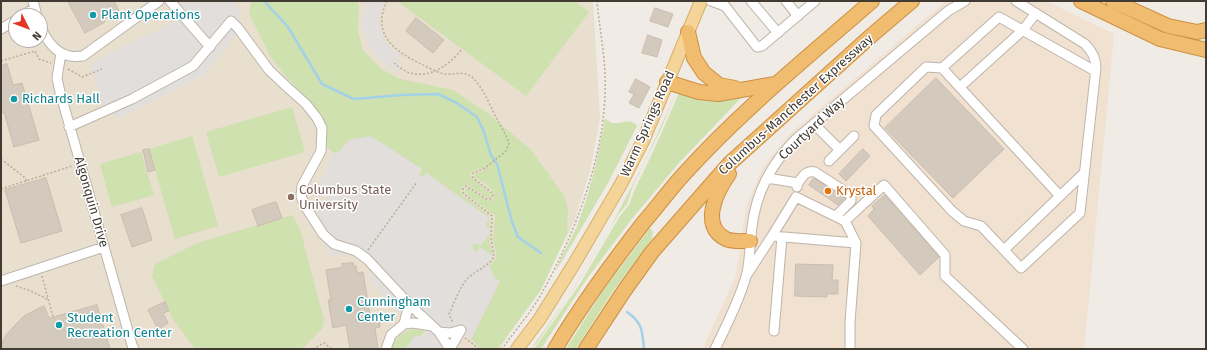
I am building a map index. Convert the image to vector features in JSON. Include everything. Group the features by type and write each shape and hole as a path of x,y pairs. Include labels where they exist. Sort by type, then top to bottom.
{"highway":[{"name":"Columbus-Manchester Expressway","path":"556,349 595,287 685,173 730,127 776,84 872,1"},
{"name":"Columbus-Manchester Expressway","path":"586,349 624,291 652,252 729,164 872,35 912,1"},
{"path":"1081,1 1160,40 1206,50"},
{"path":"1113,1 1168,26 1197,32 1206,30"},
{"path":"688,32 694,58 704,73 720,85 742,90"},
{"path":"666,82 699,92 718,94 776,84"},
{"path":"747,148 723,182 715,197 713,223 717,234 727,240 750,241"}],"main road":[{"name":"Warm Springs Road","path":"517,349 539,320 562,284 621,184 643,141 666,82 701,1"}],"street":[{"path":"48,40 61,53 69,56 84,56 159,1"},
{"path":"170,1 210,47"},
{"path":"711,1 725,6 757,48 762,46 815,1"},
{"path":"751,1 778,33"},
{"path":"786,1 798,16"},
{"name":"Courtyard Way","path":"715,349 746,278 754,211 766,178 777,160 786,149 814,124 948,11 966,1"},
{"path":"1016,1 1085,44 1093,54 1096,64 1080,213 1021,268 981,226 964,221 952,211 874,126 876,115 926,66 942,68 1060,196"},
{"path":"960,87 1023,30 1036,13"},
{"path":"942,68 1000,17 1095,71"},
{"path":"70,127 132,99 193,66 231,21 238,28 269,70 306,104 317,118 322,128 320,151 302,186 302,196 305,206 323,234 334,244 350,248 364,257 409,304 439,332 449,349"},
{"name":"Algonquin Drive","path":"61,53 57,78 134,349"},
{"path":"814,124 840,150"},
{"path":"829,161 854,136"},
{"path":"746,278 796,197 798,183 805,173 810,171 815,172 849,194 851,201 836,216"},
{"path":"1004,250 1084,173"},
{"path":"766,178 798,183"},
{"path":"845,221 884,185 945,255 945,276 1024,349"},
{"path":"796,197 845,221 856,242 850,322 850,349"},
{"path":"772,236 856,242"},
{"path":"774,331 782,237"},
{"path":"1,281 104,247"},
{"path":"404,324 409,304"},
{"path":"386,349 391,335 404,324 413,323 432,326"},
{"path":"439,332 458,332"},
{"path":"449,349 458,332"}],"path":[{"path":"387,1 382,12 381,19 384,36 388,41 405,56 442,74 463,73 473,78 490,103 507,138 508,143 506,151 485,168 475,172 473,175 473,178 491,192 492,197 487,199 466,186 463,189 465,195 492,216 491,238 494,257 491,262 467,278 449,314 458,332 479,349"},
{"path":"501,349 542,292 549,279 576,223 593,172 603,118 605,74 596,1"},
{"path":"394,63 404,71 410,73 425,73 449,63 462,49"},
{"path":"1,159 24,177 28,183"},
{"path":"1,189 80,163"},
{"path":"364,257 417,182"},
{"path":"40,268 53,317"},
{"path":"12,284 49,300"},
{"path":"313,349 324,343 332,349"}],"shaded area":[{"name":"Columbus State University","path":"1,1 593,1 600,119 590,171 574,222 541,285 499,349 1,349"},
{"path":"183,1 233,1 240,11 238,28 229,44 205,74 118,119 104,107 90,63 174,22"},
{"path":"367,1 385,1 380,15 380,27 386,42 401,55 396,62 403,66 399,72 390,68 377,57 366,39 362,19"},
{"path":"946,1 1046,1 1114,34 1084,349 702,349 736,276 746,207 763,167 790,134"},
{"path":"371,136 422,169 419,175 424,177 426,173 489,218 485,225 490,229 490,234 480,246 475,243 472,248 476,252 480,247 493,256 489,264 494,278 500,281 471,339 462,336 454,349 405,349 415,336 423,337 427,329 414,327 403,309 399,313 368,279 372,276 372,274 354,255 350,253 330,257 327,248 303,215 312,210 316,213 321,209 326,197 320,187 320,183 323,175 329,167 328,162 334,153 339,152 349,140"}],"green space":[{"path":"251,1 357,1 359,6 358,31 363,50 381,69 400,79 453,90 490,115 531,150 563,194 568,208 567,229 569,230 541,290 498,349 481,349 471,339 500,281 494,278 490,266 497,257 493,239 495,216 467,195 465,191 466,188 468,188 488,201 493,199 494,195 491,189 474,176 475,173 484,171 481,168 473,171 470,175 490,193 490,198 467,185 463,186 461,192 489,216 490,229 485,226 489,218 427,173 423,177 419,175 422,170 349,140 339,152 334,153 327,147 326,129 321,114 283,73 270,56 249,13"},
{"path":"397,1 574,1 589,12 526,96"},
{"path":"680,91 739,97 740,99 678,164 631,220 586,280 541,349 534,349 580,284 620,216 629,205"},
{"path":"676,93 660,131 633,186 627,204 609,229 645,161"},
{"path":"292,107 305,152 219,177 206,132"},
{"path":"605,118 609,122 613,123 629,122 637,126 608,183 556,271 577,226 586,200 597,159"},
{"path":"192,136 218,226 175,239 149,149"},
{"path":"141,152 154,195 112,207 100,164"},
{"path":"292,215 300,229 324,320 322,329 302,349 195,349 173,319 152,276 155,264 197,243"},
{"path":"650,228 653,232 652,239 613,291 576,349 566,349 604,289"},
{"path":"609,229 573,290 567,298 572,291"},
{"path":"490,234 489,239 493,256 480,248 477,252 475,252 473,250 473,245 476,243 480,246"},
{"path":"567,298 537,343 531,349"},
{"path":"414,329 425,331 420,337 415,336 405,349 391,349 400,336 406,331"}],"building":[{"name":"Plant Operations","path":"68,1 114,1 119,11 104,19 105,22 85,33"},
{"path":"655,8 673,14 668,27 650,21"},
{"path":"416,18 444,40 433,53 406,31"},
{"path":"648,35 662,40 657,57 642,53"},
{"name":"Richards Hall","path":"7,64 13,85 22,83 39,140 14,147 4,112 1,113 1,66"},
{"path":"936,78 1004,149 953,198 885,128"},
{"path":"636,79 650,87 639,108 629,103 634,94 629,92"},
{"path":"149,149 155,170 148,172 143,150"},
{"path":"863,149 870,156 846,181 839,174"},
{"path":"46,178 62,231 21,243 5,190"},
{"name":"Krystal","path":"814,178 845,198 838,205 809,185"},
{"path":"885,195 939,257 920,275 868,216 874,209 872,206"},
{"path":"276,202 282,218 258,226 252,210"},
{"path":"142,208 152,240 132,247 121,215"},
{"name":"Cunningham Center","path":"353,263 353,266 356,266 357,273 363,272 371,320 379,319 380,327 375,328 378,349 350,349 346,325 333,328 328,300 331,300 326,270 343,267 342,264"},
{"path":"796,264 833,265 832,280 838,280 838,294 827,294 827,297 795,296"},
{"path":"165,302 169,311 163,313 168,323 158,329 148,310"},
{"name":"Student Recreation Center","path":"97,305 110,349 1,349 1,345 6,335 18,322 24,316 39,308 44,306 49,318"}],"waterway":[{"path":"264,1 288,27 322,84 354,99 438,94 455,102 477,117 484,132 491,155 497,164 512,222 518,237 541,253"},
{"path":"627,312 636,320 641,328 644,349"}],"place":[{"name":"Plant Operations","path":"93,15"},
{"name":"Richards Hall","path":"14,99"},
{"name":"Krystal","path":"828,191"},
{"name":"Columbus State University","path":"291,197"},
{"name":"Cunningham Center","path":"349,309"},
{"name":"Student Recreation Center","path":"59,325"}]}
